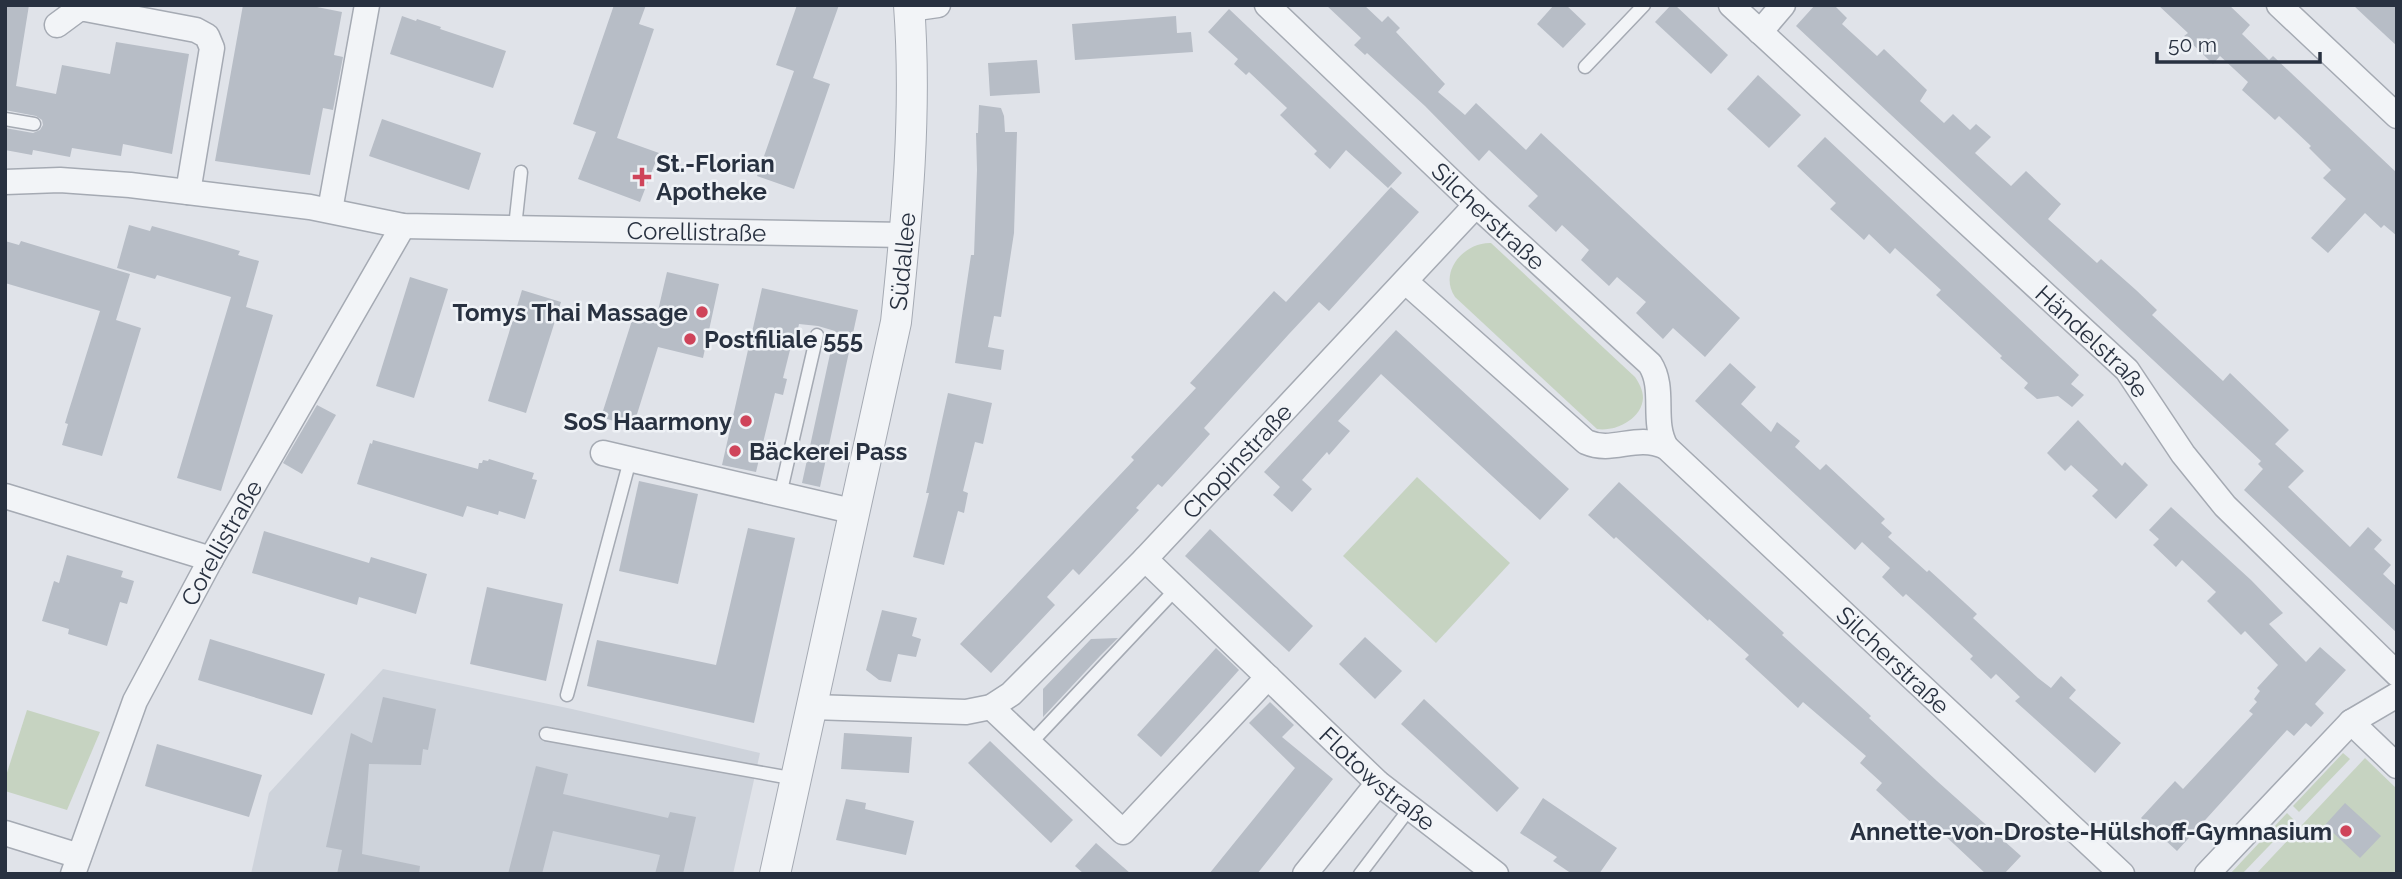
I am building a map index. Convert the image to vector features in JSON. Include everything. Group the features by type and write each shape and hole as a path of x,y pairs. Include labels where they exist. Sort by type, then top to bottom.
{"street":[{"path":"330,211 366,5"},
{"name":"Silcherstraße","path":"1267,5 1476,205 1650,364 1657,377 1659,431 1666,447 2122,874"},
{"name":"Händelstraße","path":"1731,5 2127,370 2183,454 2225,506 2397,674"},
{"path":"1760,32 1783,5"},
{"path":"2279,5 2397,116"},
{"name":"Südallee","path":"775,874 896,322 905,235 919,6"},
{"path":"57,25 80,8 196,30 206,36 212,48 188,192"},
{"name":"Corellistraße","path":"5,182 60,180 188,192 330,211 403,226 905,235"},
{"name":"Chopinstraße","path":"812,707 966,712 991,707 1012,694 1145,559 1476,205"},
{"name":"Corellistraße","path":"76,865 135,701 211,559 403,226"},
{"path":"1406,282 1586,442 1609,446 1648,440 1666,447"},
{"path":"603,453 856,512"},
{"path":"5,496 211,559"},
{"name":"Flotowstraße","path":"1145,559 1378,783 1496,874"},
{"path":"991,707 1123,832 1268,677"},
{"path":"2207,874 2351,722 2397,695"},
{"path":"2351,722 2397,766"},
{"path":"1305,874 1378,783"},
{"path":"5,833 76,865"}],"lane":[{"path":"1585,67 1644,5"},
{"path":"5,119 34,124"},
{"path":"515,227 520,172"},
{"path":"780,495 817,335"},
{"path":"567,695 605,538 630,460"},
{"path":"1030,744 1176,589"},
{"path":"546,734 796,779"},
{"path":"1360,874 1410,808"}],"shaded area":[{"path":"383,669 760,753 733,874 251,874 269,793"}],"green space":[{"path":"1491,243 1635,377 1642,389 1643,398 1633,418 1619,426 1597,429 1455,297 1450,278 1456,260 1472,247"},
{"path":"1417,477 1510,563 1436,643 1343,556"},
{"path":"27,710 100,732 67,810 5,791 5,779"},
{"path":"2343,753 2350,759 2299,812 2293,806"},
{"name":"Annette-von-Droste-Hülshoff-Gymnasium","path":"2365,758 2397,789 2397,874 2256,874"},
{"path":"2287,813 2294,820 2242,874 2230,874"}],"building":[{"path":"5,5 29,5 16,86 56,94 62,65 110,74 116,42 189,54 172,154 123,144 121,156 72,148 70,157 33,150 32,155 5,150 5,128 33,133 43,125 42,120 36,116 5,110"},
{"path":"243,5 307,5 342,12 334,55 343,57 333,110 323,108 310,175 215,161"},
{"path":"614,5 646,5 639,24 654,29 617,138 659,153 640,202 578,179 596,132 573,124"},
{"path":"797,5 839,5 813,78 830,84 794,189 757,176 794,71 776,65"},
{"path":"1326,5 1364,5 1382,22 1388,16 1400,28 1396,32 1445,84 1438,92 1465,115 1476,103 1526,150 1541,133 1740,318 1705,357 1673,328 1663,339 1636,313 1646,302 1617,277 1609,286 1581,260 1589,250 1562,225 1556,232 1528,206 1538,196 1489,150 1479,161 1425,106 1367,53 1365,55 1354,45 1361,38"},
{"path":"1554,5 1566,5 1586,24 1563,48 1537,24"},
{"path":"1671,5 1675,5 1728,55 1711,74 1655,22"},
{"path":"1815,5 1834,5 1847,18 1842,24 1877,56 1884,49 1927,90 1920,101 1944,123 1953,114 1970,130 1976,124 1991,137 1975,153 2011,186 2026,171 2061,204 2048,219 2097,263 2101,259 2136,290 2157,310 2152,315 2223,381 2230,373 2289,430 2275,444 2304,471 2288,487 2350,547 2368,527 2382,540 2374,549 2391,565 2383,574 2397,587 2397,633 2244,490 2263,469 2258,464 2261,461 1796,26"},
{"path":"2158,5 2229,5 2250,25 2242,34 2269,60 2273,56 2397,173 2397,236 2384,225 2381,228 2365,213 2328,253 2311,238 2346,199 2323,178 2331,170 2309,148 2311,146 2279,116 2275,120 2242,90 2248,82 2220,56 2213,64 2184,36 2188,33"},
{"path":"2353,5 2397,5 2397,46 2370,21"},
{"path":"1229,9 1402,173 1388,188 1346,150 1330,169 1314,154 1317,151 1280,115 1287,108 1249,72 1246,75 1234,64 1238,59 1208,32"},
{"path":"402,16 506,51 493,88 390,54"},
{"path":"1176,16 1177,33 1191,32 1193,52 1075,60 1072,24"},
{"path":"1037,60 1040,93 990,96 988,63"},
{"path":"1758,75 1801,115 1769,148 1727,109"},
{"path":"979,105 1001,108 1005,132 1017,132 1014,233 1001,317 994,316 988,347 1004,350 1001,370 955,363 971,255 974,255"},
{"path":"382,119 481,153 469,190 369,156"},
{"path":"1825,137 2079,375 2071,384 2084,395 2072,407 2058,396 2037,399 2024,388 2028,383 2000,358 2002,356 1936,295 1941,290 1895,248 1890,254 1869,234 1864,240 1830,209 1836,203 1797,166"},
{"path":"1391,187 1419,212 1329,311 1319,302 1289,334 1204,428 1210,434 1162,487 1158,484 1136,508 1139,510 1079,575 1073,569 1047,597 1055,605 991,673 960,644 1134,460 1131,457 1196,388 1190,383 1274,291 1286,302"},
{"path":"129,225 150,231 152,226 240,251 238,255 259,261 246,307 273,315 221,491 177,478 231,297 157,275 155,279 117,268"},
{"path":"5,241 19,245 21,241 130,274 116,320 141,328 102,456 62,445 68,424 65,423 100,311 5,283"},
{"path":"667,272 719,284 703,358 658,347 633,427 601,417 636,308 657,315"},
{"path":"410,277 448,289 414,398 376,386"},
{"path":"762,288 858,310 820,487 802,483 835,331 818,326 799,324 796,338 793,338 783,378 787,379 783,395 775,393 756,472 722,465"},
{"path":"522,290 561,302 526,413 488,401"},
{"path":"1396,330 1569,489 1540,520 1381,374 1338,421 1350,431 1302,480 1312,489 1292,512 1273,495 1280,487 1264,472"},
{"path":"1730,363 1756,387 1741,404 1771,432 1777,422 1800,441 1795,447 1820,470 1826,464 1885,519 1881,523 1892,533 1888,537 1977,614 1973,618 2038,678 2051,688 2061,676 2076,690 2069,698 2121,743 2095,773 2015,701 2020,697 1996,674 1991,679 1970,659 1973,656 1906,594 1903,597 1882,577 1890,568 1862,542 1855,550 1695,401"},
{"path":"948,393 992,403 983,444 975,442 963,491 968,493 964,513 958,511 944,565 913,557 929,493 926,493"},
{"path":"317,405 336,415 302,474 283,463"},
{"path":"2078,420 2122,466 2125,462 2148,485 2116,519 2092,496 2098,490 2071,465 2065,471 2047,453"},
{"path":"373,440 478,469 479,463 489,459 534,473 532,479 537,480 525,519 499,511 498,515 467,506 463,517 357,484"},
{"path":"639,481 698,494 678,584 619,571"},
{"path":"1619,482 1784,633 1782,635 1871,716 1869,718 2021,856 2004,874 1986,874 1939,830 1930,840 1876,790 1882,783 1860,763 1866,756 1803,702 1798,708 1745,659 1749,655 1588,515"},
{"path":"2171,507 2283,613 2269,624 2306,662 2320,647 2346,670 2315,704 2324,713 2311,727 2306,723 2294,736 2287,730 2177,851 2141,818 2175,781 2183,789 2253,714 2249,711 2257,702 2254,699 2260,691 2257,688 2278,665 2245,631 2241,635 2207,601 2216,592 2182,560 2176,567 2153,545 2159,539 2149,530"},
{"path":"748,528 795,538 754,723 587,686 597,640 716,665"},
{"path":"1210,529 1313,626 1289,652 1185,556"},
{"path":"264,531 369,563 371,557 427,574 416,614 359,597 357,605 252,573"},
{"path":"67,555 123,571 121,577 134,581 127,604 120,602 107,646 68,634 69,629 42,621 54,581 59,583"},
{"path":"487,587 563,604 546,681 470,664"},
{"path":"882,610 917,618 912,636 921,639 916,657 898,654 891,682 879,680 866,670"},
{"path":"1365,637 1402,671 1375,699 1339,664"},
{"path":"1118,638 1043,717 1043,689 1091,639"},
{"path":"210,639 325,674 312,715 198,680"},
{"path":"1216,648 1239,670 1161,757 1137,735"},
{"path":"383,697 436,709 428,750 423,749 421,765 369,764 362,854 420,866 419,874 337,874 342,850 326,847 351,733 372,743"},
{"path":"1424,699 1519,788 1497,812 1401,724"},
{"path":"1270,702 1294,725 1282,737 1333,779 1257,874 1209,874 1295,768 1249,723"},
{"path":"844,733 912,737 909,773 841,769"},
{"path":"990,741 1073,820 1051,843 968,763"},
{"path":"157,744 262,775 249,817 145,786"},
{"path":"536,766 568,774 563,794 668,818 670,812 696,817 683,874 655,874 660,855 553,831 542,874 508,874"},
{"path":"1543,798 1617,848 1599,874 1572,874 1553,861 1557,857 1520,833"},
{"path":"846,799 866,803 865,809 914,821 906,855 836,840"},
{"path":"2345,803 2381,836 2360,858 2325,825"},
{"path":"1096,843 1131,874 1084,874 1075,866"}],"place":[{"name":"St.-Florian Apotheke","path":"642,177"},
{"name":"Tomys Thai Massage","path":"702,312"},
{"name":"Postfiliale 555","path":"690,339"},
{"name":"SoS Haarmony","path":"746,421"},
{"name":"Bäckerei Pass","path":"735,451"},
{"name":"Annette-von-Droste-Hülshoff-Gymnasium","path":"2346,831"}]}
